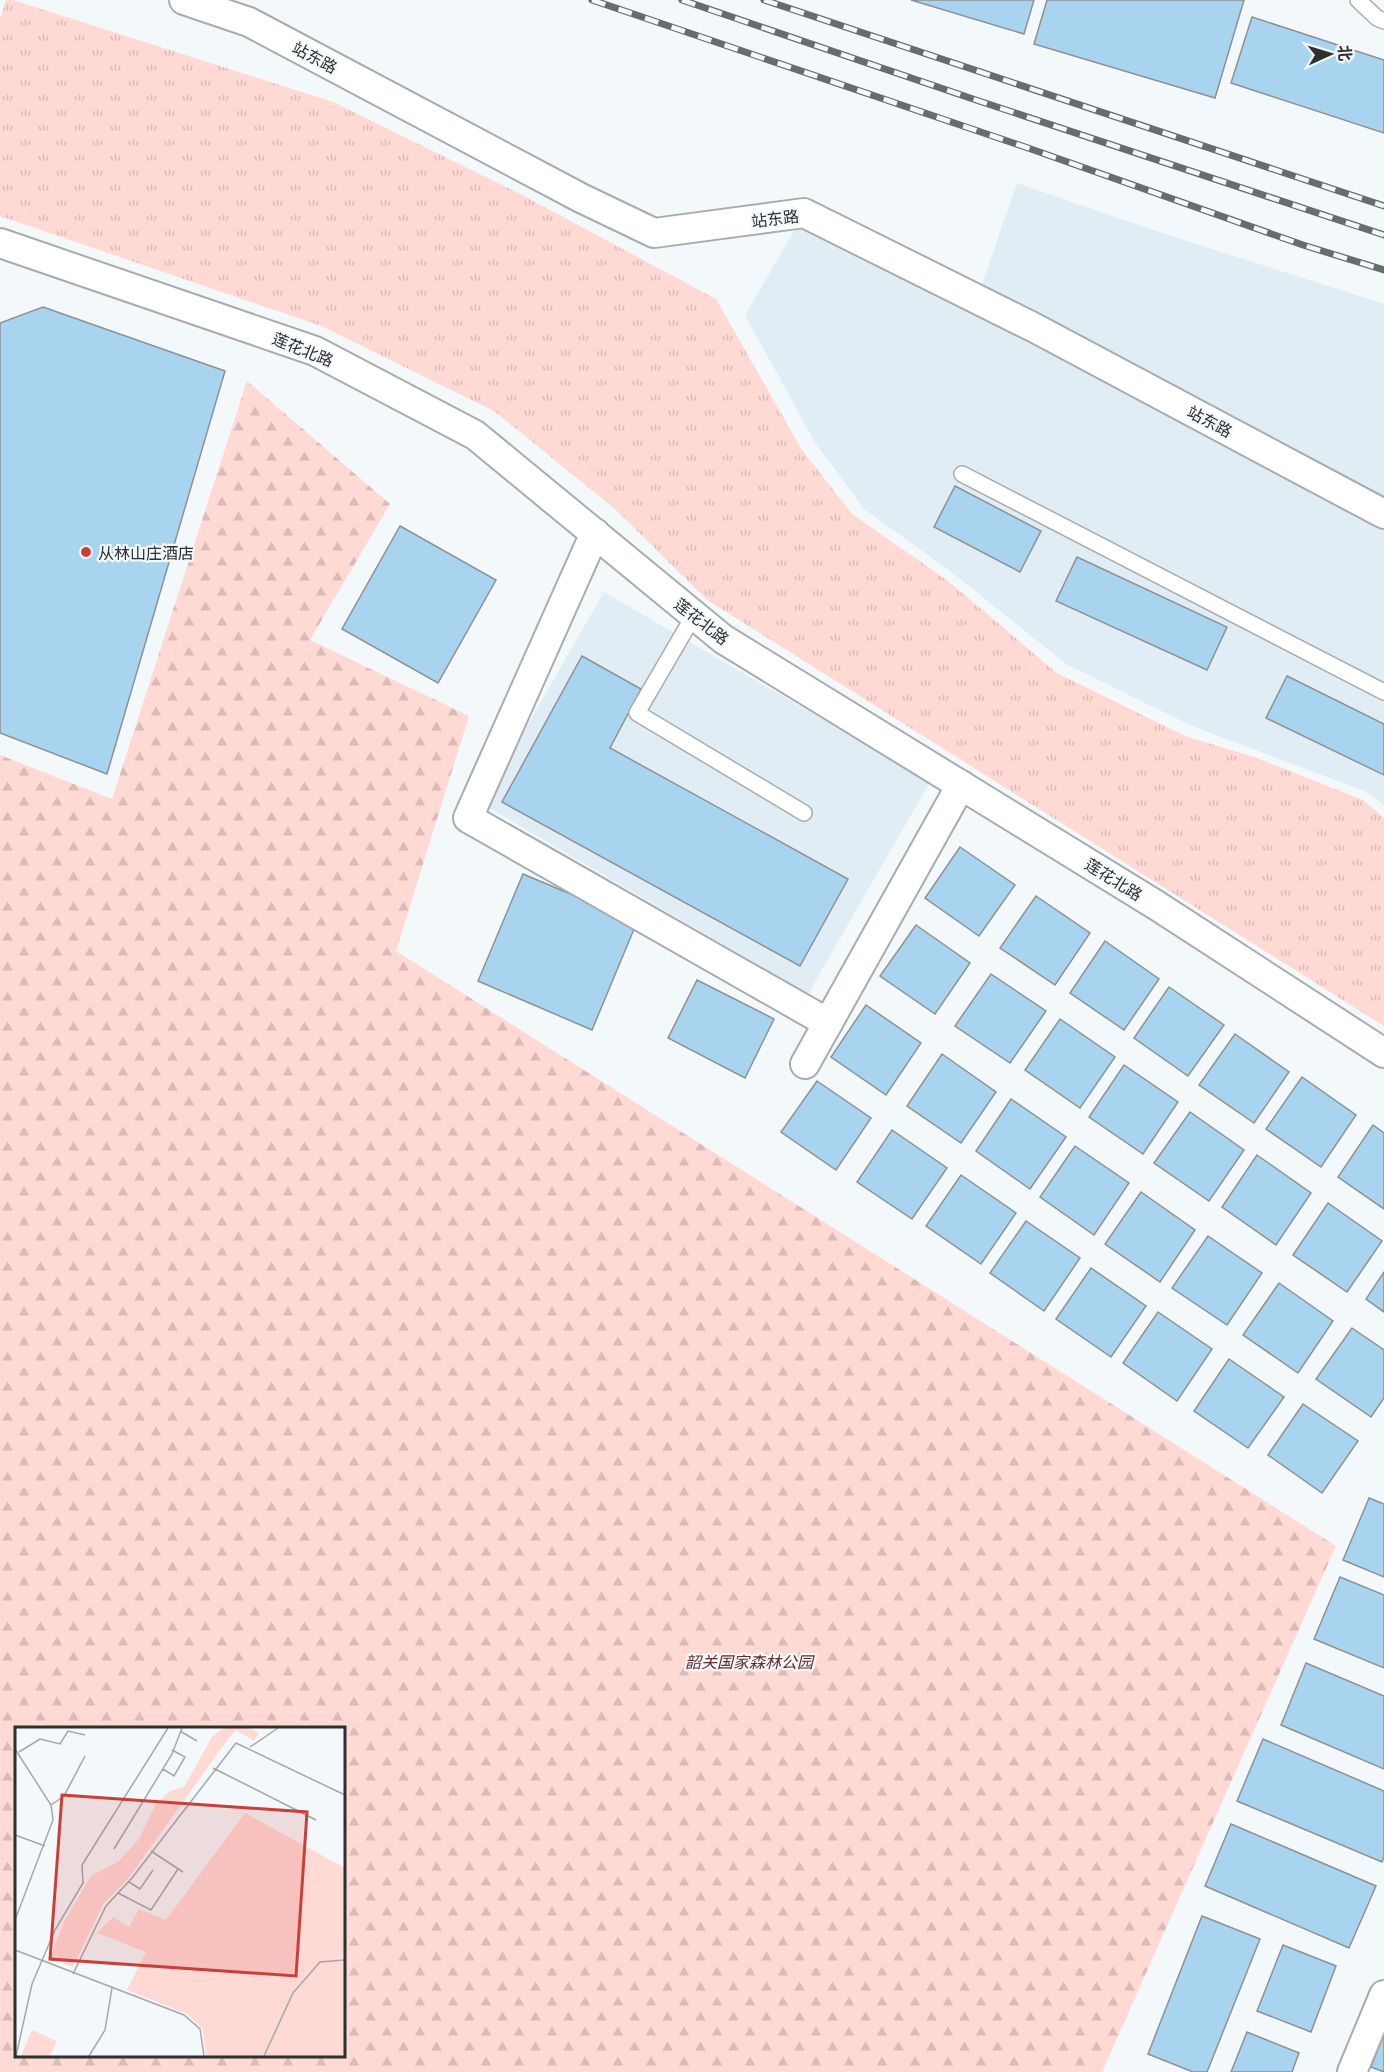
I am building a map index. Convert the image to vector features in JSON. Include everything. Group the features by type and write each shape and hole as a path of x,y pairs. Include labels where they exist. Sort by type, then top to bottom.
{"street":[{"name":"站东路","path":"184,0 249,22 581,198 654,233 804,213 1033,327 1384,514"},
{"name":"莲花北路","path":"0,243 315,351 476,435 723,639 1156,905 1384,1053"},
{"path":"595,533 468,818 828,1023"},
{"path":"805,1064 961,785"},
{"path":"1352,2072 1384,1995"}],"lane":[{"path":"1358,0 1377,18 1384,21"},
{"path":"962,474 1384,692"},
{"path":"693,615 638,713 804,813"}],"shaded area":[{"path":"1017,183 1147,228 1384,304 1384,510 979,293"},
{"path":"800,221 1384,519 1384,805 1367,792 1192,726 1066,664 954,574 864,509 814,441 745,315"},
{"path":"604,592 930,782 808,994 482,804"}],"green space":[{"path":"6,0 13,0 333,102 522,195 716,299 802,450 852,514 948,581 1057,673 1185,736 1257,758 1363,800 1384,818 1384,1026 707,600 615,509 494,411 321,326 0,216 0,19"},
{"name":"韶关国家森林公园","path":"247,381 390,504 310,640 469,716 396,951 1336,1546 1102,2072 0,2072 0,755 112,799"}],"building":[{"path":"911,0 1034,0 1024,34"},
{"path":"1047,0 1244,0 1215,98 1034,44"},
{"path":"1252,17 1384,60 1384,133 1231,83"},
{"name":"从林山庄酒店","path":"43,307 225,371 107,774 0,733 0,323"},
{"path":"955,486 1041,531 1020,572 934,527"},
{"path":"400,526 496,580 438,683 342,629"},
{"path":"1077,557 1227,627 1207,670 1056,601"},
{"path":"582,656 641,689 610,748 848,879 800,966 502,802"},
{"path":"1287,676 1384,724 1384,775 1266,718"},
{"path":"960,847 1015,885 979,936 925,898"},
{"path":"523,874 637,922 592,1030 478,981"},
{"path":"1036,896 1090,933 1055,985 1000,948"},
{"path":"916,925 970,963 935,1014 880,976"},
{"path":"1105,941 1159,979 1124,1030 1070,993"},
{"path":"991,974 1046,1011 1010,1063 955,1026"},
{"path":"697,980 774,1019 745,1078 668,1038"},
{"path":"1169,987 1224,1025 1188,1076 1134,1038"},
{"path":"866,1005 921,1043 886,1095 831,1057"},
{"path":"1060,1019 1115,1057 1080,1108 1025,1070"},
{"path":"1235,1034 1289,1072 1254,1123 1199,1085"},
{"path":"942,1054 996,1092 961,1143 907,1106"},
{"path":"1124,1065 1178,1102 1143,1154 1089,1117"},
{"path":"1302,1077 1356,1115 1321,1167 1266,1129"},
{"path":"817,1081 871,1118 836,1170 781,1132"},
{"path":"1011,1099 1066,1137 1030,1189 976,1151"},
{"path":"1190,1112 1244,1150 1209,1201 1154,1163"},
{"path":"1373,1125 1384,1133 1384,1209 1338,1177"},
{"path":"892,1130 947,1168 912,1219 857,1182"},
{"path":"1075,1146 1129,1183 1094,1235 1040,1197"},
{"path":"1257,1155 1311,1193 1276,1245 1222,1207"},
{"path":"961,1175 1016,1213 981,1264 926,1226"},
{"path":"1141,1192 1195,1230 1160,1282 1105,1244"},
{"path":"1328,1203 1382,1241 1347,1292 1293,1255"},
{"path":"1026,1221 1080,1258 1044,1311 990,1273"},
{"path":"1208,1236 1262,1273 1227,1325 1172,1288"},
{"path":"1091,1268 1146,1306 1111,1357 1056,1319"},
{"path":"1384,1272 1384,1312 1366,1299"},
{"path":"1279,1283 1333,1321 1298,1373 1243,1335"},
{"path":"1158,1312 1212,1349 1177,1401 1123,1363"},
{"path":"1352,1328 1384,1350 1384,1398 1371,1417 1316,1379"},
{"path":"1229,1359 1284,1397 1248,1448 1194,1411"},
{"path":"1303,1404 1358,1441 1322,1493 1268,1455"},
{"path":"1369,1498 1384,1504 1384,1577 1343,1560"},
{"path":"1340,1577 1384,1595 1384,1668 1314,1639"},
{"path":"1306,1663 1384,1696 1384,1769 1281,1725"},
{"path":"1263,1739 1384,1791 1384,1857 1382,1862 1237,1801"},
{"path":"1231,1824 1376,1886 1349,1948 1205,1886"},
{"path":"1202,1916 1260,1939 1207,2072 1193,2072 1148,2054"},
{"path":"1283,1945 1336,1966 1311,2032 1257,2011"},
{"path":"1247,2032 1299,2053 1292,2072 1231,2072"},
{"path":"1384,2034 1384,2072 1371,2067"}],"railway":[{"path":"592,0 1028,148 1303,245 1384,270"},
{"path":"682,0 1384,235"},
{"path":"764,0 1384,206"}],"place":[{"name":"从林山庄酒店","path":"86,552"}]}
